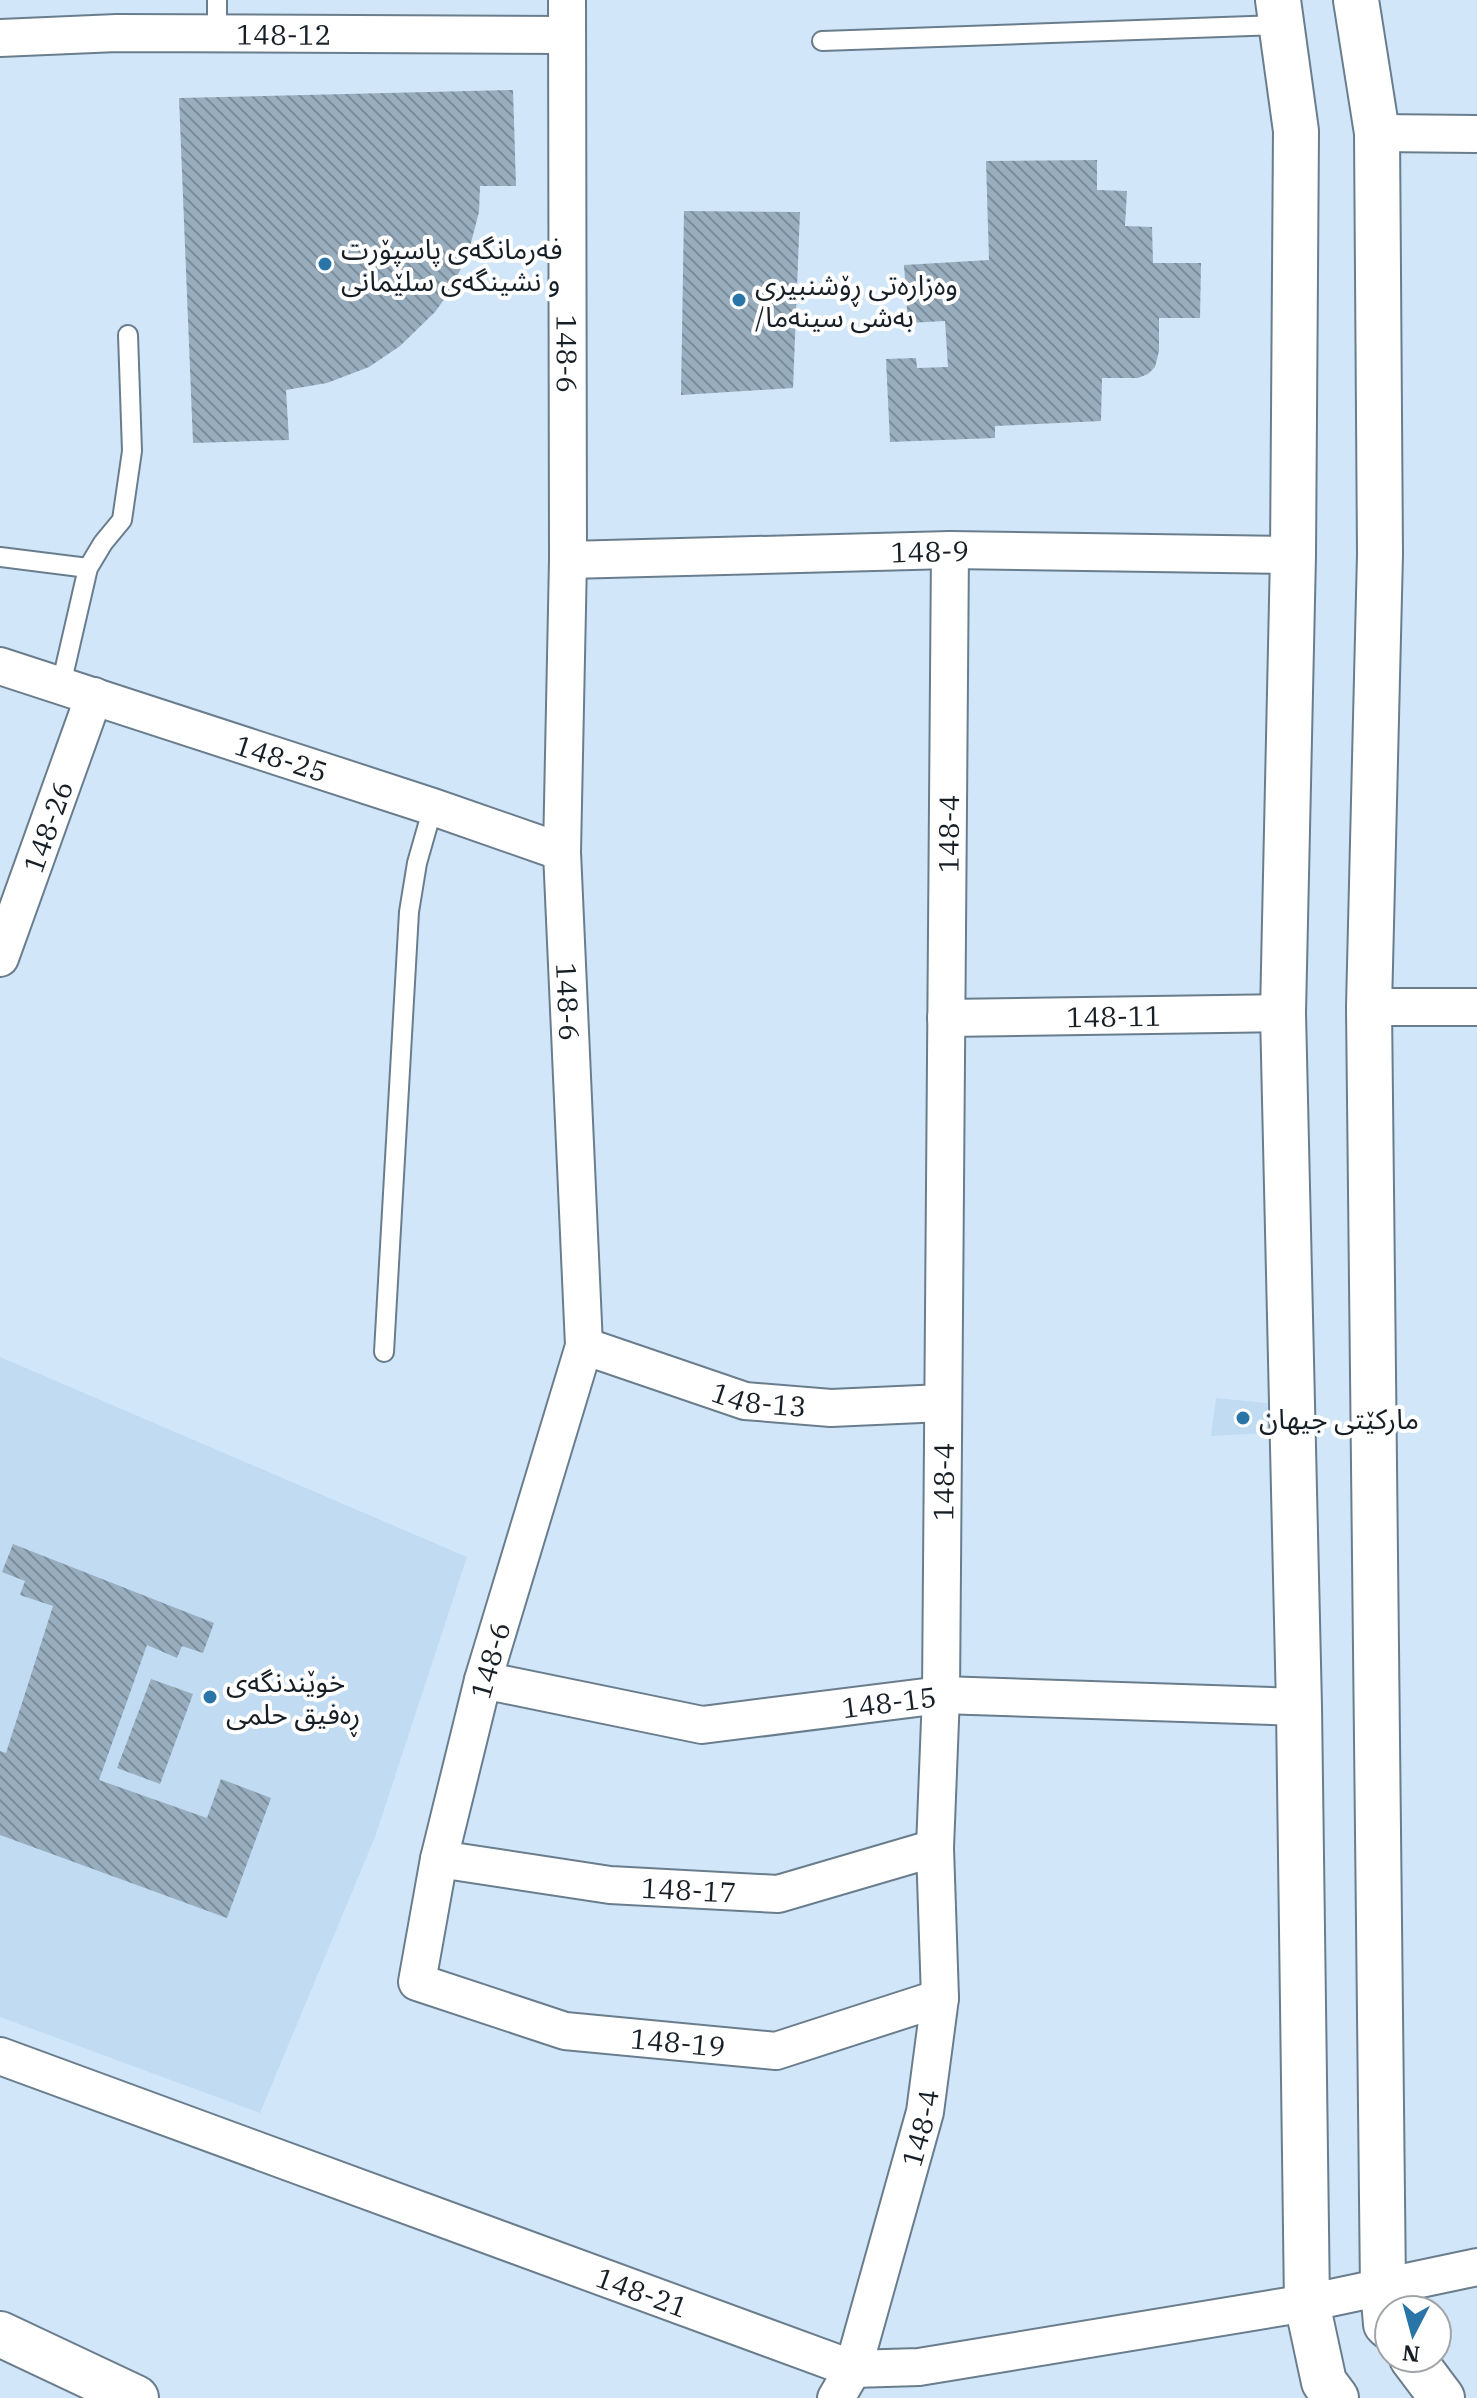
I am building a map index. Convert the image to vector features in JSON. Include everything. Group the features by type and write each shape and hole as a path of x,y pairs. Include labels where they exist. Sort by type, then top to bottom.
{"street":[{"path":"1356,0 1377,133 1380,554 1369,1007 1386,2294"},
{"path":"1280,13 1296,131 1293,555 1283,1013 1299,1707 1307,2303 1324,2382 1336,2398"},
{"name":"148-12","path":"0,38 117,16 567,17"},
{"name":"148-6","path":"417,1982 439,1859 483,1680 584,1346 562,852 568,560 567,17"},
{"path":"1377,133 1477,134"},
{"name":"148-9","path":"568,560 950,550 1293,555"},
{"name":"148-4","path":"844,2384 925,2112 940,1998 935,1848 941,1695 950,550"},
{"name":"148-25","path":"0,666 562,852"},
{"name":"148-26","path":"0,958 78,691"},
{"path":"1369,1007 1477,1007"},
{"name":"148-11","path":"946,1018 1283,1013"},
{"name":"148-13","path":"584,1346 745,1401 831,1408 943,1403"},
{"name":"148-15","path":"483,1680 702,1725 941,1695 1299,1707"},
{"name":"148-17","path":"439,1859 610,1885 778,1894 935,1848"},
{"name":"148-19","path":"417,1982 565,2031 776,2051 940,1998"},
{"name":"148-21","path":"0,2056 844,2384 919,2367 1307,2303 1373,2307"},
{"name":"148-21","path":"1417,2294 1477,2267"},
{"path":"0,2334 136,2398"},
{"path":"1424,2374 1442,2398"}],"lane":[{"path":"822,41 1280,13"},
{"path":"78,691 88,568 122,520 132,451 128,335"},
{"path":"0,557 88,568"},
{"path":"384,1352 409,912 417,863 433,807"}],"shaded area":[{"name":"خوێندنگەی ڕەفیق حلمی","path":"0,1357 467,1557 375,1837 260,2113 0,2017"},
{"name":"ماركێتی جیھان","path":"1216,1398 1277,1404 1267,1433 1211,1436"}],"building":[{"name":"فەرمانگەی پاسپۆرت و نشینگەی سلێمانی","path":"513,90 516,186 480,186 479,212 468,254 450,291 435,312 400,346 369,367 327,383 286,390 289,440 193,443 179,98"},
{"path":"1097,160 1097,190 1127,191 1125,226 1152,227 1153,263 1201,263 1200,318 1159,318 1159,351 1155,367 1138,378 1102,378 1101,421 995,426 995,438 890,442 886,359 916,358 917,368 948,367 945,321 908,323 904,265 989,260 986,161"},
{"name":"وە‌زارە‌تی ڕۆشنبیری /بە‌شی سینە‌ما","path":"684,211 800,212 793,388 681,395"},
{"path":"13,1544 214,1623 203,1653 182,1646 177,1658 147,1645 99,1780 207,1818 221,1779 271,1798 227,1918 0,1835 0,1751 6,1753 53,1606 20,1595 25,1581 2,1572"},
{"path":"151,1679 193,1694 160,1784 117,1768"}],"place":[{"name":"فەرمانگەی پاسپۆرت و نشینگەی سلێمانی","path":"325,264"},
{"name":"وە‌زارە‌تی ڕۆشنبیری /بە‌شی سینە‌ما","path":"739,300"},
{"name":"ماركێتی جیھان","path":"1243,1418"},
{"name":"خوێندنگەی ڕەفیق حلمی","path":"210,1697"}]}
